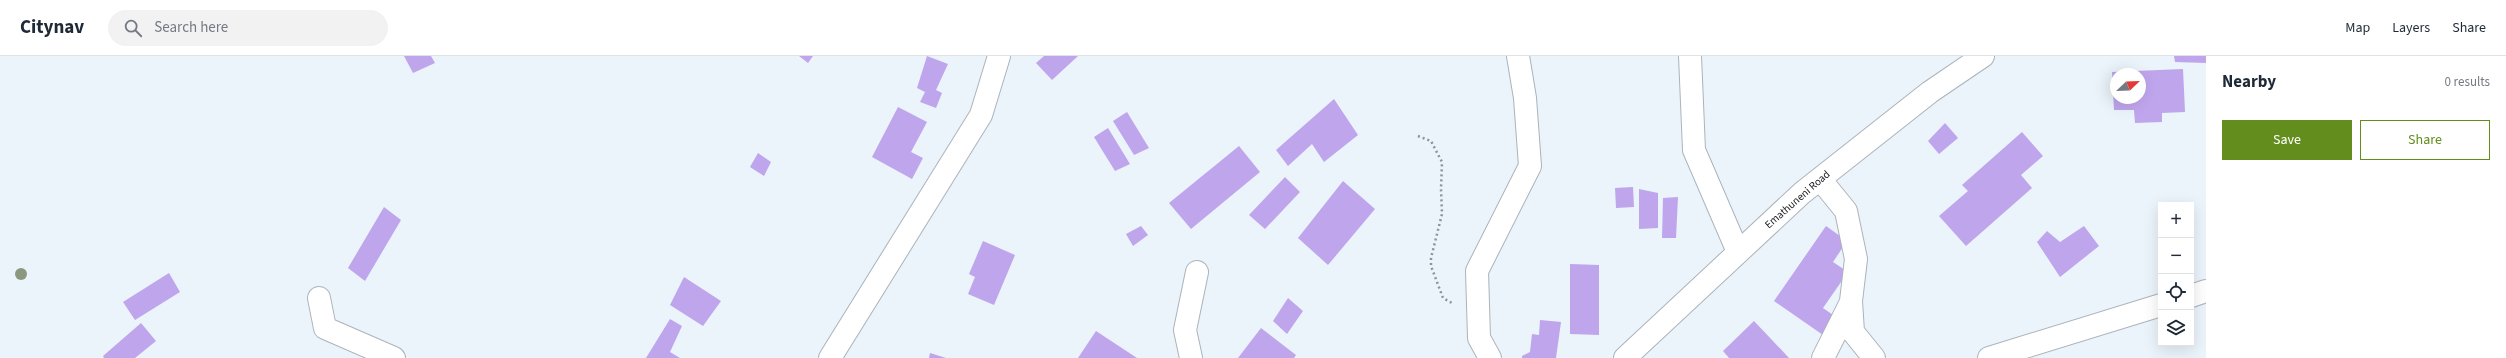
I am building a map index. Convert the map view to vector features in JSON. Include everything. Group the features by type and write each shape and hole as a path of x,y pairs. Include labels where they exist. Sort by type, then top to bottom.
{"street":[{"path":"830,358 981,115 999,56"},
{"path":"1490,358 1479,338 1477,271 1530,166 1525,98 1518,56"},
{"path":"1690,56 1694,150 1738,252"},
{"name":"Emathuneni Road","path":"1625,358 1738,252 1820,179 1930,92 1983,56"},
{"path":"1820,179 1846,212 1856,259 1851,300 1854,332 1874,358"},
{"path":"1191,358 1185,330 1197,272"},
{"path":"2194,295 2206,291"},
{"path":"319,298 325,328 394,358"},
{"path":"1823,358 1851,300"},
{"path":"1989,358 2158,306"}],"path":[{"path":"1418,136 1431,141 1442,162 1440,188 1442,214 1430,258 1435,278 1443,298 1449,303 1478,307"}],"building":[{"path":"404,56 431,56 435,63 413,73"},
{"path":"799,56 813,56 808,63"},
{"path":"927,56 948,64 936,90 942,93 936,108 920,102 925,92 917,88"},
{"path":"1044,56 1078,56 1052,80 1036,63"},
{"path":"2174,56 2206,56 2206,63 2175,62"},
{"path":"2183,69 2185,112 2162,113 2162,122 2135,123 2134,110 2114,110 2114,104 2146,104 2146,71"},
{"path":"1334,99 1358,135 1324,162 1312,144 1288,166 1276,150"},
{"path":"898,107 927,122 911,152 923,158 912,179 872,157"},
{"path":"1127,112 1149,148 1134,155 1113,121"},
{"path":"1945,123 1958,138 1939,154 1928,141"},
{"path":"1108,128 1130,164 1115,171 1094,137"},
{"path":"2022,132 2043,156 2021,175 2032,188 1966,246 1939,216 1968,191 1962,185"},
{"path":"1239,146 1260,172 1191,229 1169,203"},
{"path":"758,153 771,162 764,176 750,167"},
{"path":"1285,177 1300,192 1265,229 1249,215"},
{"path":"1343,181 1375,209 1328,265 1298,238"},
{"path":"1633,187 1634,207 1616,208 1615,188"},
{"path":"1639,189 1658,193 1658,228 1639,229"},
{"path":"1678,197 1676,238 1662,238 1663,198"},
{"path":"384,207 401,220 365,281 348,268"},
{"path":"1141,226 1148,235 1133,246 1126,234"},
{"path":"1826,226 1847,241 1833,262 1848,272 1823,308 1836,317 1823,335 1774,301"},
{"path":"2084,226 2099,246 2060,277 2037,242 2047,231 2060,242"},
{"path":"983,241 1015,255 994,305 968,294 975,277 969,274"},
{"path":"1570,264 1599,265 1599,335 1570,334"},
{"path":"169,273 180,292 135,320 123,302"},
{"path":"684,277 721,301 703,326 670,305"},
{"path":"1288,298 1303,311 1287,334 1273,321"},
{"path":"670,319 682,326 670,352 680,358 646,358"},
{"path":"1540,320 1561,322 1556,358 1522,358 1522,356 1530,352 1532,334 1539,335"},
{"path":"1754,321 1789,358 1729,358 1723,351"},
{"path":"141,323 156,341 135,358 104,358 103,356"},
{"path":"1261,328 1296,355 1294,358 1238,358"},
{"path":"1096,331 1137,358 1078,358"},
{"path":"930,353 946,358 929,358"}]}
